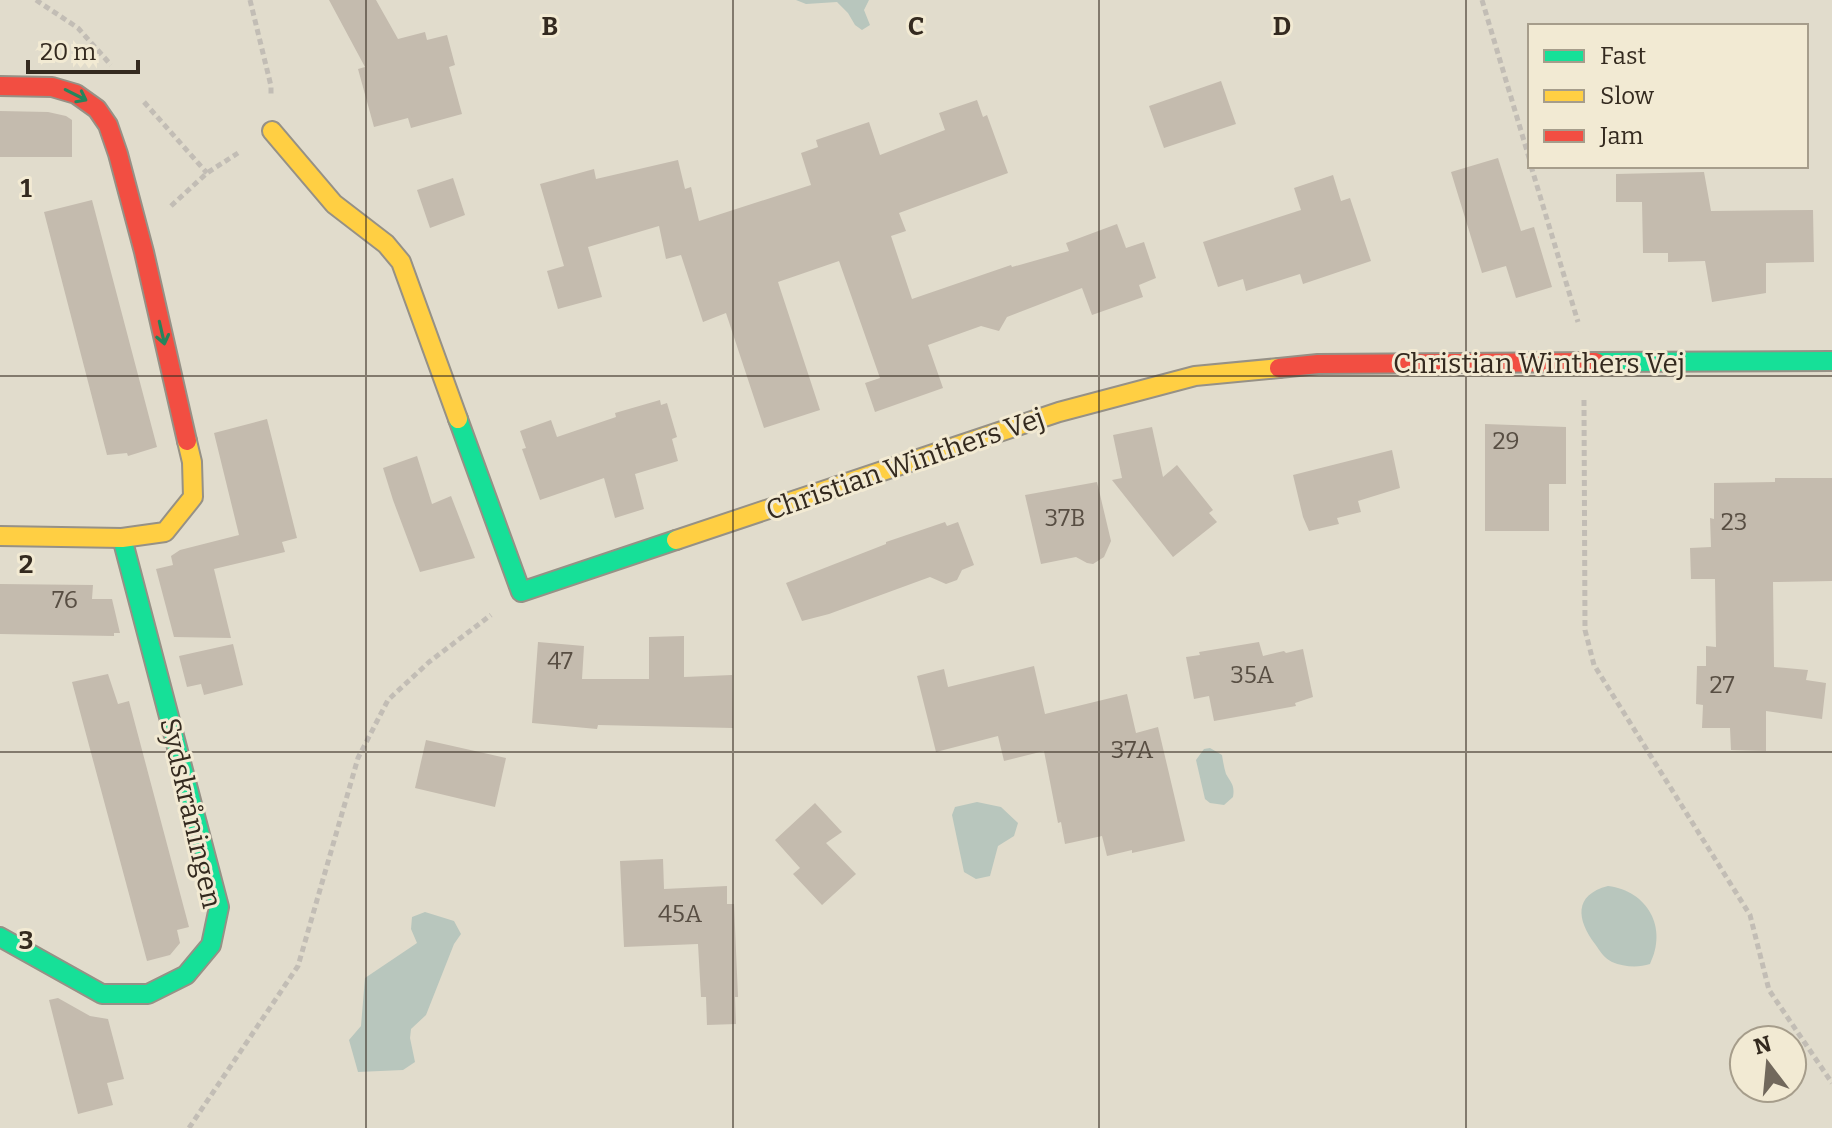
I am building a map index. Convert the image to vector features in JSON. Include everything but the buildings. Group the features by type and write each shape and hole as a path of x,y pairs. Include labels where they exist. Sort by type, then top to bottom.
{"street":[{"path":"0,86 56,86 79,94 98,110 110,131 140,233 192,462 193,497 165,532 122,538 0,536"},
{"path":"272,131 335,205 382,239 401,262 521,592"},
{"name":"Christian Winthers Vej","path":"521,592 1059,412 1195,376 1318,364 1832,361"},
{"name":"Sydskråningen","path":"0,937 102,994 148,994 186,975 211,945 219,907 122,538"}],"path":[{"path":"1482,0 1528,154"},
{"path":"1532,168 1580,329 1583,363 1585,630 1594,665 1750,915 1769,990 1832,1083"},
{"path":"189,1128 298,966 358,758 388,700 429,662 521,592"}],"shaded area":[{"path":"796,0 869,0 864,10 870,25 862,30 837,2 806,4"},
{"path":"1210,748 1222,755 1233,787 1233,797 1224,805 1205,799 1196,760 1204,749"},
{"path":"977,802 1001,807 1018,823 1014,836 998,846 990,876 976,879 964,872 952,815 955,807"},
{"path":"1608,886 1634,895 1651,913 1657,937 1650,964 1631,966 1612,962 1602,954 1589,935 1582,917 1584,902 1589,895"},
{"path":"425,912 454,921 461,934 454,944 426,1015 411,1029 415,1062 403,1070 358,1072 349,1040 361,1026 365,978 417,943 411,929 412,917"}],"traffic: fast":[{"path":"1596,362 1832,361"},
{"path":"458,419 521,592 676,540"},
{"path":"0,937 102,994 148,994 186,975 211,945 219,907 122,538"}],"traffic: slow":[{"path":"272,131 334,204 386,244 401,262 458,419"},
{"path":"676,540 1059,412 1195,376 1279,368"},
{"path":"0,536 122,538 165,532 193,497 192,462 187,441"}],"traffic: jam":[{"path":"0,86 52,87 76,94 97,109 108,125 144,252 187,441"},
{"path":"1279,368 1318,364 1596,362"}]}
